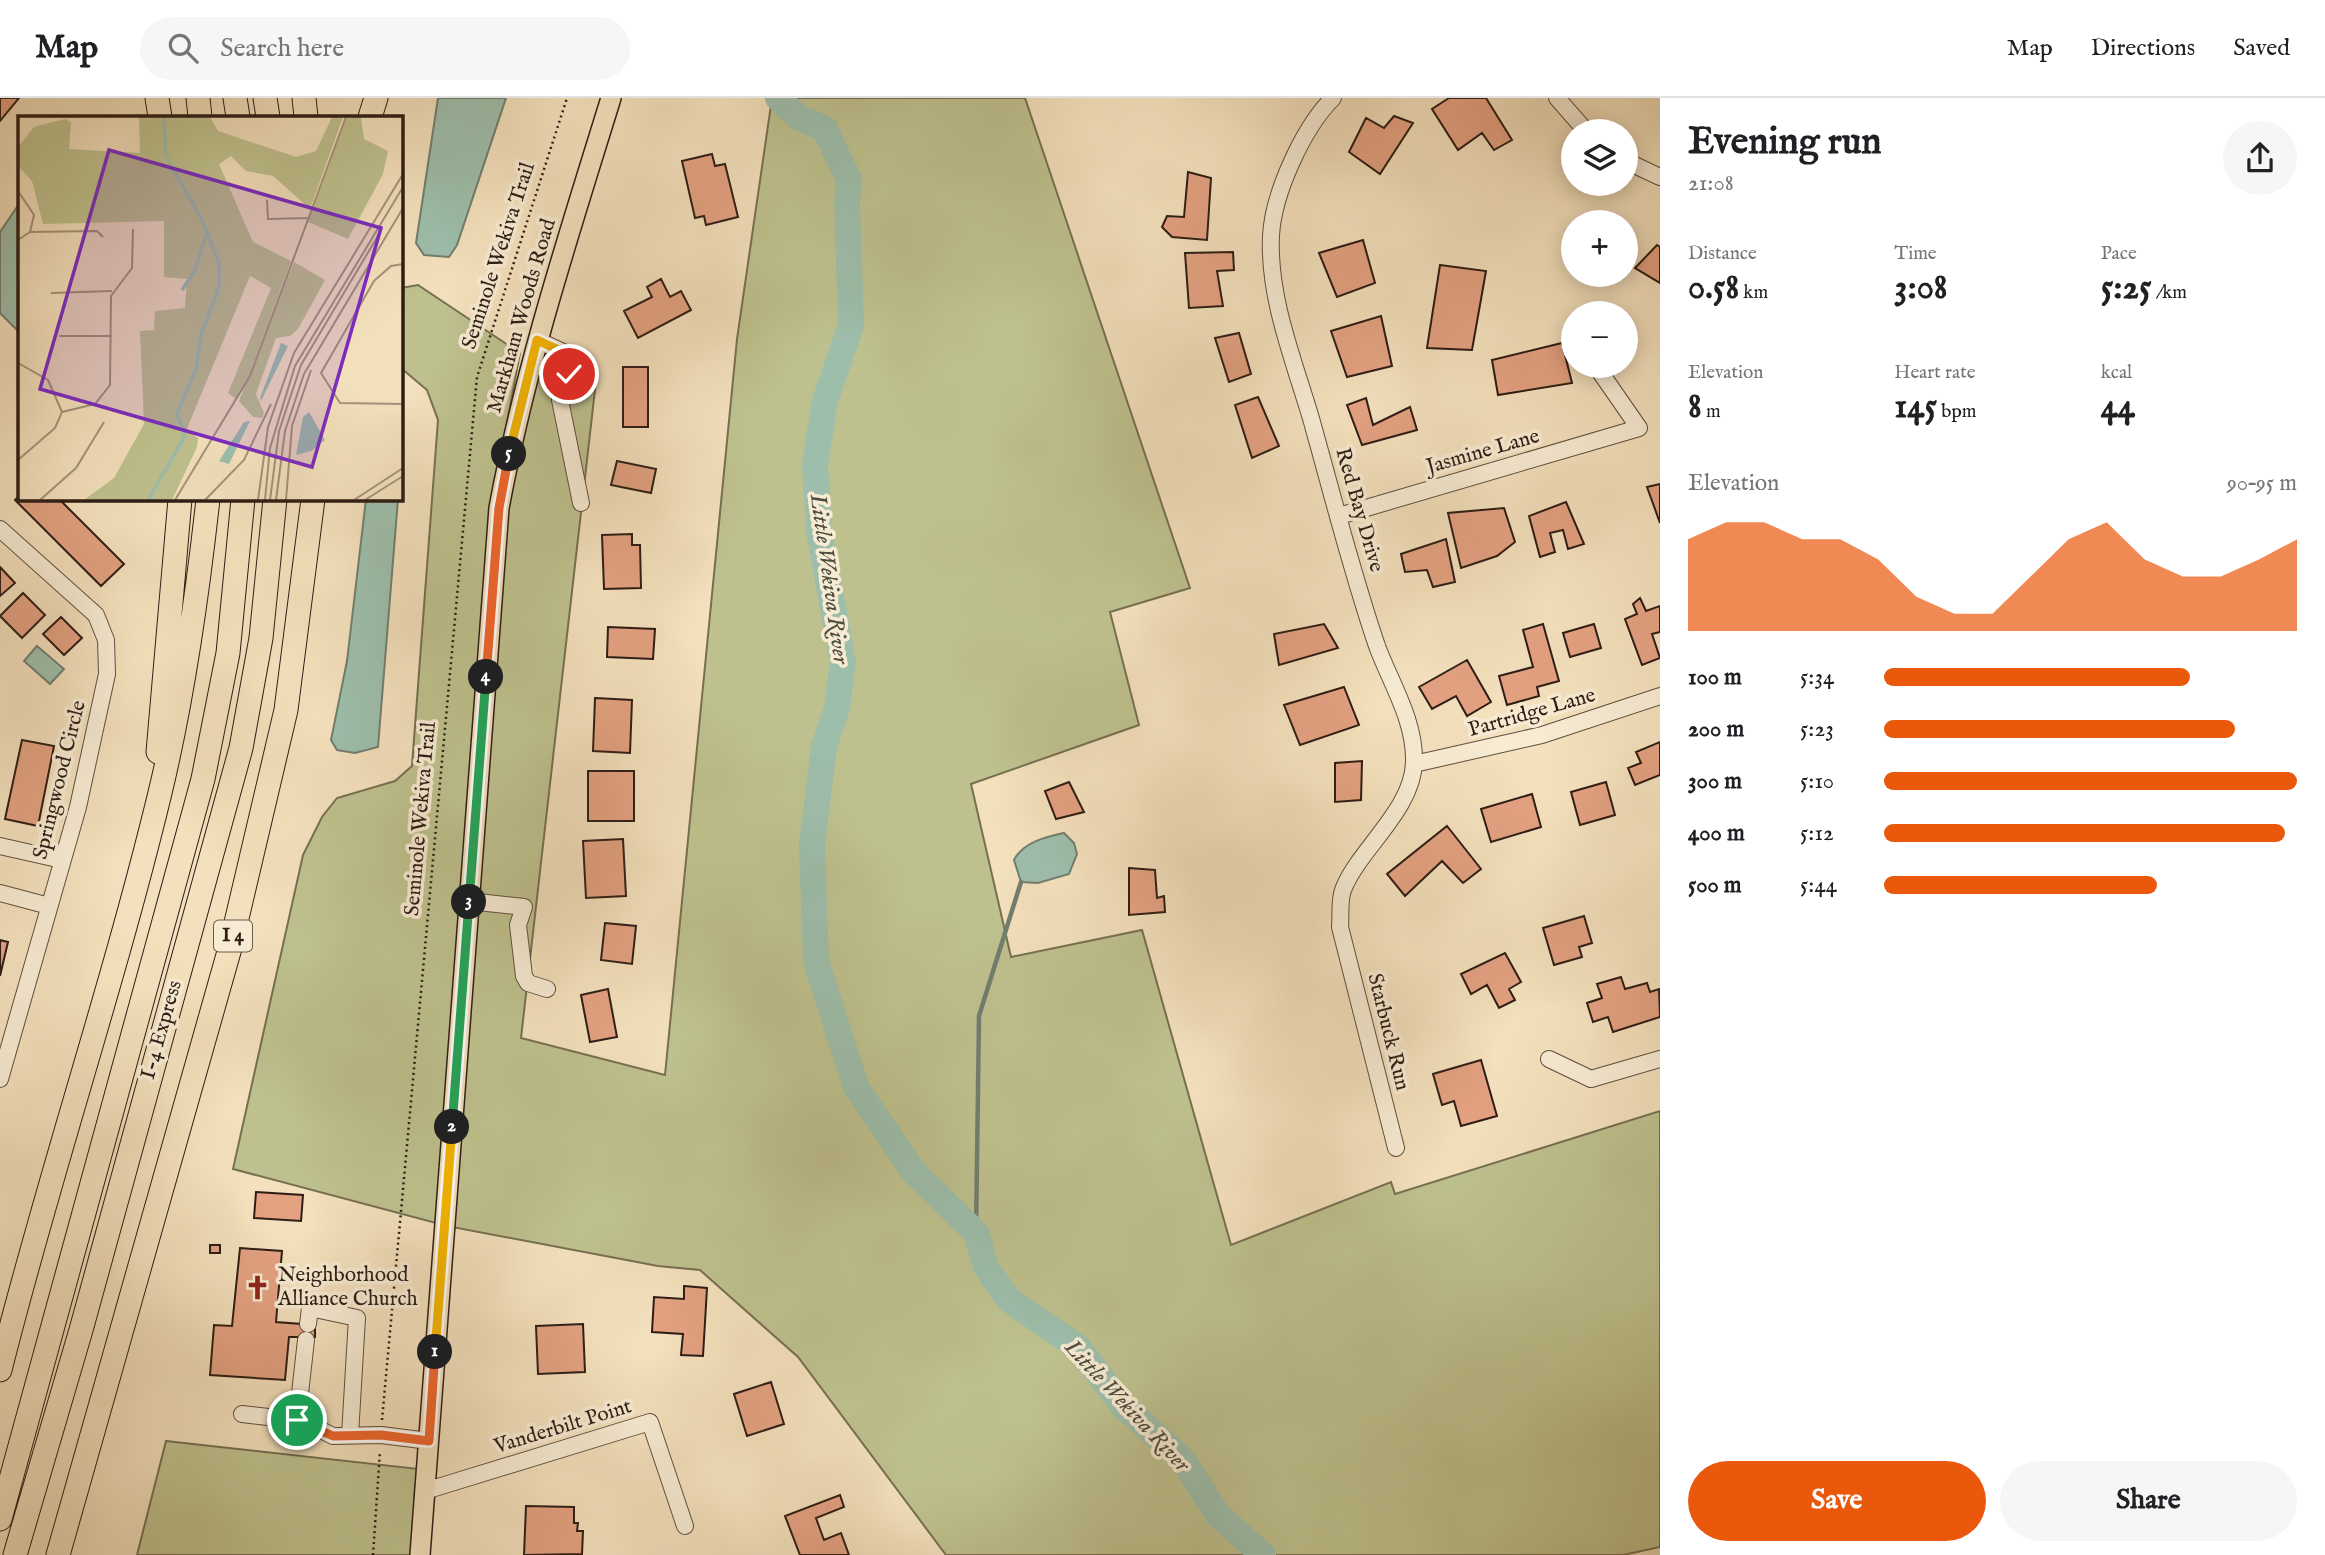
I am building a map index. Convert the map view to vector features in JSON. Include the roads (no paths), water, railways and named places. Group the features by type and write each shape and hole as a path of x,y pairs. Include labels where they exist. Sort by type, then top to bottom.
{"highway":[{"path":"158,98 160,116"},
{"path":"198,98 200,116"},
{"path":"235,98 237,116"},
{"path":"265,98 268,116"},
{"path":"303,98 306,116"},
{"path":"370,116 376,98"},
{"path":"160,797 157,739 180,500"},
{"path":"0,1370 28,1259 160,797 196,610 208,500"},
{"name":"I-4 Express","path":"0,1519 203,779 228,653 243,500"},
{"name":"I-4 Express","path":"15,1555 81,1331 241,748 261,638 275,500"},
{"name":"I 4","path":"58,1555 230,948 286,710 313,500"}],"main road":[{"name":"Markham Woods Road","path":"420,1555 499,508 514,425 537,340 611,98"}],"street":[{"name":"Red Bay Drive","path":"1334,98 1306,137 1286,176 1275,210 1271,269 1378,647 1403,706 1414,764"},
{"path":"1556,98 1576,119"},
{"path":"1638,167 1660,177"},
{"path":"537,340 576,358 578,365 561,388 560,400 582,503"},
{"name":"Jasmine Lane","path":"1339,516 1639,428 1604,378"},
{"name":"Springwood Circle","path":"0,529 96,615 106,640 107,674 50,906 3,1057 0,1079"},
{"name":"Partridge Lane","path":"1414,764 1542,735 1660,696"},
{"name":"Starbuck Run","path":"1396,1148 1340,927 1342,892 1390,823 1414,764"},
{"path":"0,846 62,860"},
{"path":"0,893 50,906"},
{"path":"469,901 524,907 518,925 524,976 528,983 547,989"},
{"path":"1549,1059 1591,1079 1660,1059"},
{"path":"297,1420 310,1308 357,1318 350,1435"},
{"path":"242,1414 297,1420 333,1436 381,1435 429,1441"},
{"name":"Vanderbilt Point","path":"425,1491 650,1422 685,1526"}],"waterway":[{"name":"Little Wekiva River","path":"778,98 798,117 825,129 849,180 847,201 851,325 825,401 815,464 819,532 843,662 837,708 824,746 812,845 816,961 856,1087 913,1171 976,1233 986,1267 1008,1299 1079,1348 1121,1404 1182,1459 1218,1515 1263,1555"},
{"path":"976,1233 979,1016 1021,882"}],"place":[{"name":"Neighborhood Alliance Church","path":"258,1287"}]}
